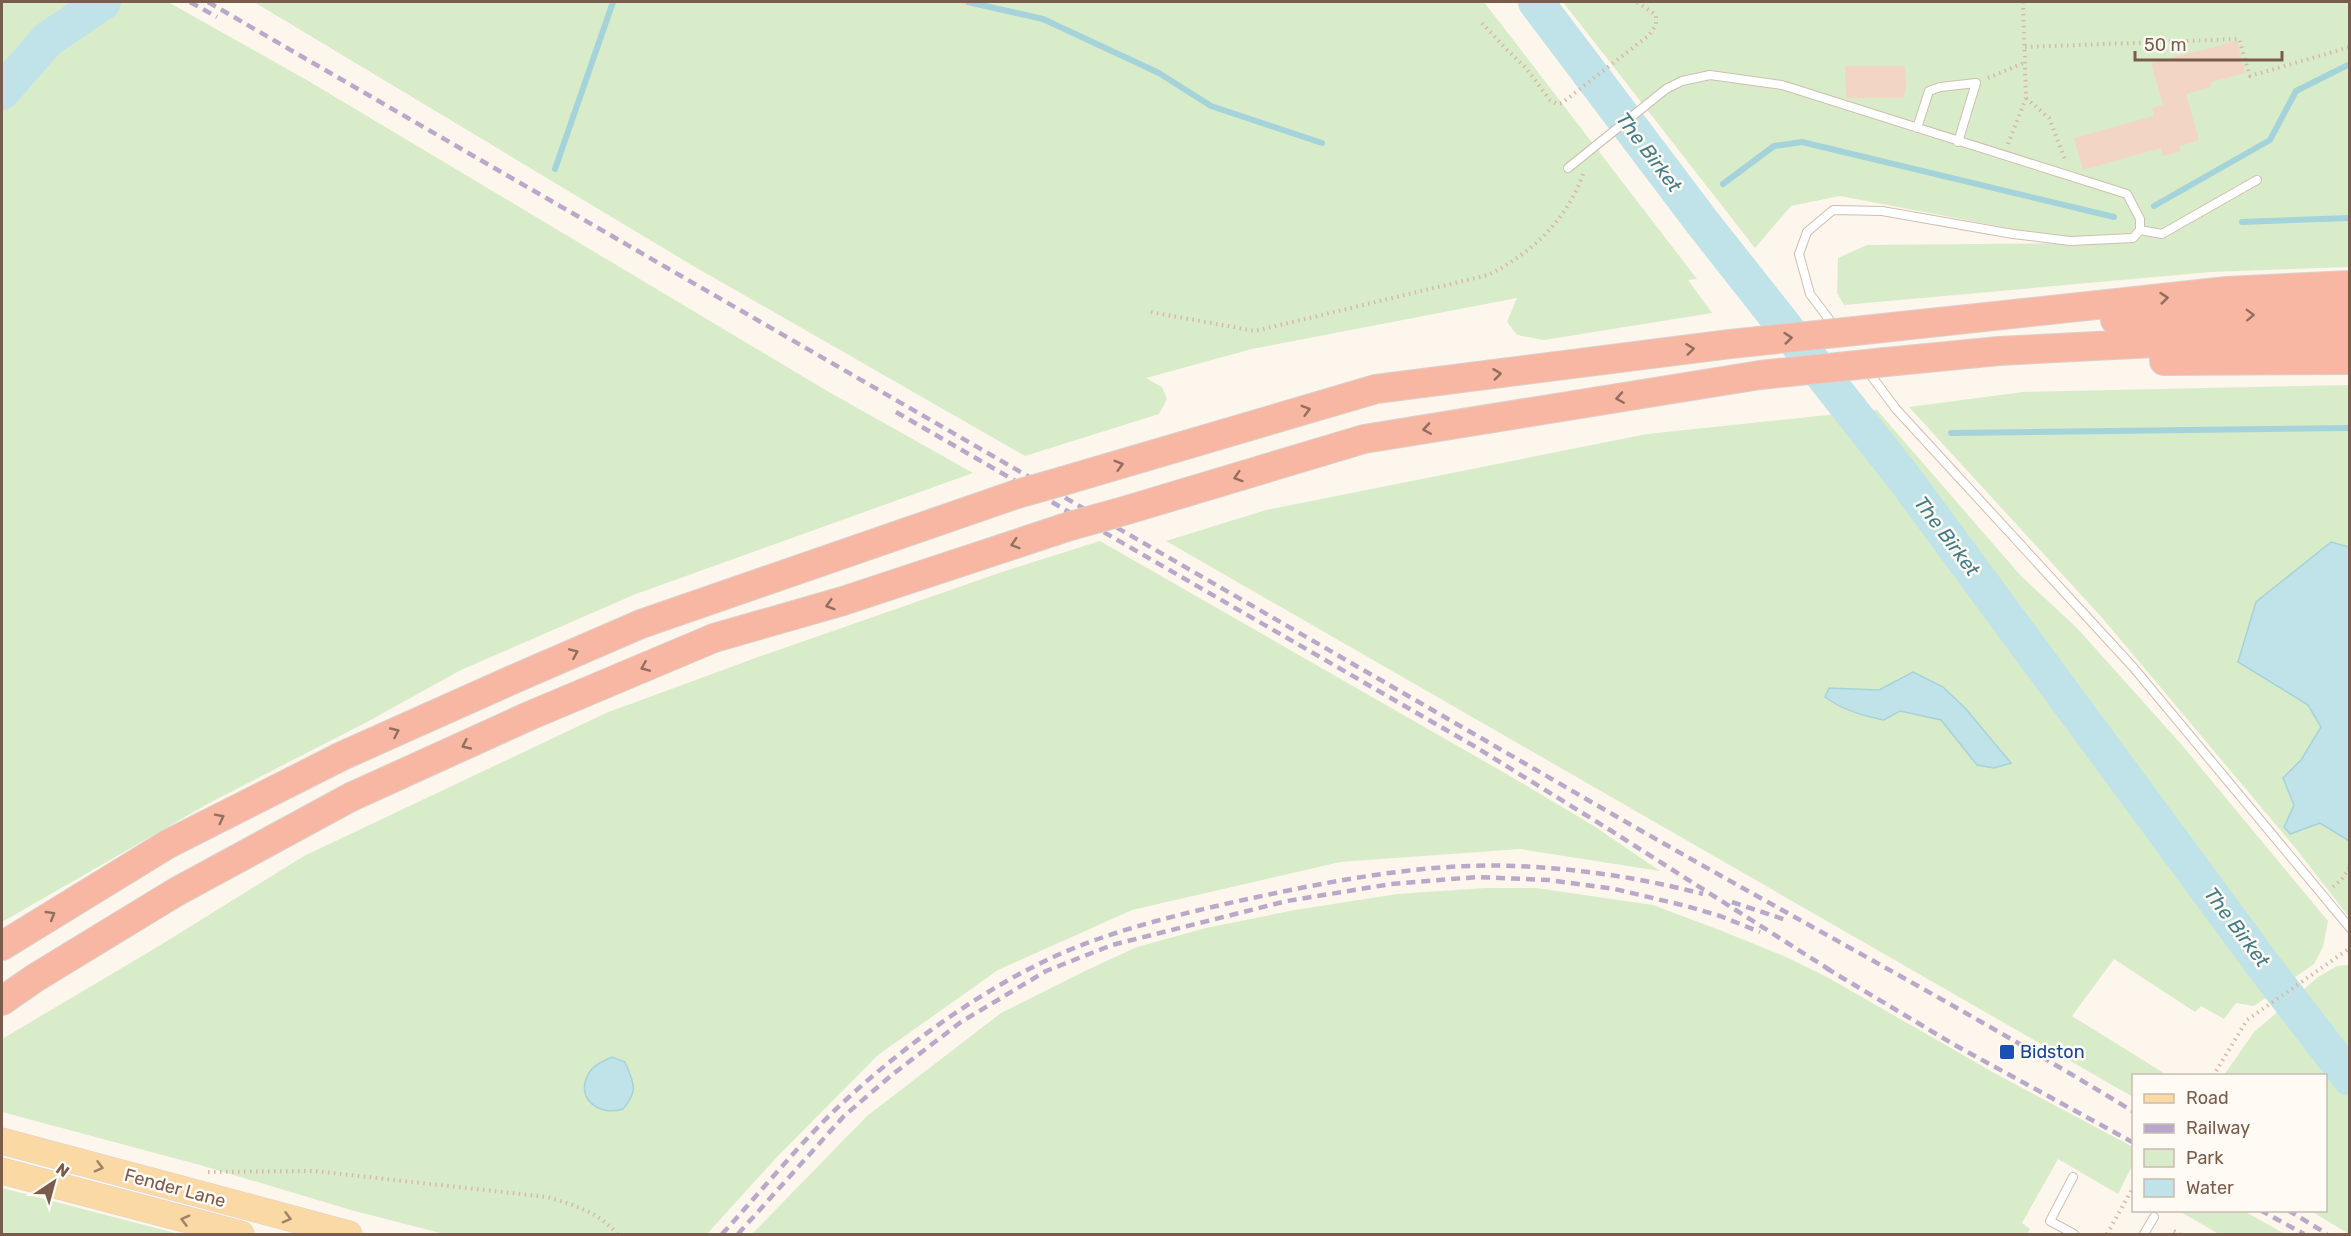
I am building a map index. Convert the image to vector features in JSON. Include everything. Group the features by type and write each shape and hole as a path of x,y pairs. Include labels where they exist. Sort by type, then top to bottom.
{"highway":[{"path":"1852,342 2227,291 2349,285"},
{"path":"2,946 168,844 342,756 641,624 1017,494 1376,389 1730,344 1852,342 2349,311"},
{"path":"2,1001 35,978 186,886 351,797 529,716 714,638 843,601 1070,526 1364,439 1760,375 1999,351 2349,333"},
{"path":"1886,362 2349,360"}],"main road":[{"name":"Fender Lane","path":"2,1141 349,1234"},
{"name":"Fender Lane","path":"2,1171 241,1234"}],"lane":[{"path":"1568,168 1666,89 1695,76 1710,75 1782,85 2127,194 2140,219 2140,230 2133,238 2070,241 2013,234 1882,211 1833,210 1807,232 1799,254 1810,294 1852,342 1896,409 2133,667 2349,928"},
{"path":"1917,129 1929,92 1940,87 1976,83 1958,142"},
{"path":"2140,230 2162,234 2257,180"},
{"path":"2073,1177 2050,1221 2073,1234"},
{"path":"2144,1234 2154,1217"}],"path":[{"path":"1482,23 1557,104 1562,103 1649,35 1656,25 1656,15 1636,2"},
{"path":"2004,156 2026,98 2023,2"},
{"path":"2025,47 2239,39 2250,76 2325,56 2349,47"},
{"path":"1976,83 2026,62"},
{"path":"2026,98 2049,118 2072,176"},
{"path":"1151,312 1255,331 1488,274 1527,252 1547,234 1577,191 1584,172 1584,156"},
{"path":"2324,896 2342,879 2349,867"},
{"path":"2214,1074 2247,1020 2349,948"},
{"path":"169,1186 197,1172 325,1172 547,1197 579,1206 606,1221 617,1234"},
{"path":"2108,1234 2132,1188"},
{"path":"2174,1231 2180,1234"}],"green space":[{"path":"2,2 96,2 30,45 2,79"},
{"path":"121,2 168,2 305,79 829,392 973,473 636,594 461,670 367,722 211,802 2,922 2,102 51,42"},
{"path":"254,2 1484,2 1697,279 1688,280 1712,313 1544,340 1517,335 1507,322 1517,298 1252,349 1146,378 1162,387 1167,399 1159,414 1025,456 695,267"},
{"path":"1563,2 2349,2 2349,267 2211,272 1844,305 1837,293 1838,258 1867,245 2086,243 1840,196 1791,206 1755,248"},
{"path":"2349,385 2349,917 2297,850 2104,620 1909,407 2023,392"},
{"path":"1877,410 2021,576 2077,628 2181,744 2328,921 2323,947 2314,964 2254,1006 2236,1003 2224,1019 2201,1006 2195,1012 2114,959 2072,1016 2165,1074 2132,1074 2132,1096 1166,541 1266,510 1647,434"},
{"path":"1100,541 1510,776 1594,826 1660,871 1520,849 1340,862 1132,910 998,970 878,1055 776,1158 707,1234 444,1234 2,1112 2,1039 154,949 304,856 606,713 1002,572"},
{"path":"1485,888 1536,888 1653,905 1784,956 1827,977 1996,1074 2132,1146 2132,1166 2118,1194 2058,1159 2022,1223 2030,1229 2027,1234 752,1234 867,1116 1001,1013 1137,947 1206,928 1295,910 1397,894"},
{"path":"2349,965 2349,1234 2313,1212 2327,1212 2327,1074 2225,1074 2254,1032 2318,977 2337,966"},
{"path":"2,1188 179,1234 2,1234"},
{"path":"2181,1212 2246,1212 2285,1234 2219,1234"}],"water":[{"path":"2331,542 2349,547 2349,841 2320,823 2290,834 2284,827 2294,805 2283,778 2301,760 2321,727 2308,705 2238,662 2256,602"},
{"path":"1913,672 1943,687 1966,709 2011,763 1994,768 1977,765 1941,720 1900,711 1884,720 1868,717 1838,706 1825,697 1829,688 1879,690"},
{"path":"612,1057 625,1062 633,1087 631,1097 623,1109 614,1111 598,1108 591,1103 585,1090 585,1082 591,1070"}],"building":[{"path":"2237,41 2245,73 2211,82 2211,87 2186,94 2199,140 2179,146 2181,151 2163,156 2161,148 2083,170 2074,138 2154,116 2152,108 2163,105 2151,63"},
{"path":"1845,66 1905,66 1906,88 1903,98 1846,98"}],"waterway":[{"path":"2,92 48,39 103,2"},
{"path":"555,169 613,2"},
{"path":"968,2 1043,19 1159,73 1211,106 1322,143"},
{"name":"The Birket","path":"1536,2 1702,222 1904,478 2266,969 2350,1078"},
{"path":"2154,206 2270,140 2296,91 2350,64"},
{"path":"1723,184 1774,146 1802,142 2114,217"},
{"path":"1702,222 1708,211"},
{"path":"2242,222 2350,218"},
{"path":"1951,433 2350,428"},
{"path":"1904,478 1914,468"}],"railway":[{"path":"190,2 217,17"},
{"path":"208,2 1600,807 2002,1034 2132,1111"},
{"path":"896,412 1474,746 1833,972"},
{"path":"722,1234 833,1112 902,1052 952,1015 1003,983 1078,946 1181,914 1234,902 1375,875 1446,867 1518,866 1565,869 1634,879 1703,894"},
{"path":"738,1234 844,1116 893,1074 961,1022 1046,971 1112,945 1287,901 1391,884 1477,877 1549,880 1615,889 1720,916 1760,932"},
{"path":"1732,902 1786,920"},
{"path":"1826,968 1953,1044 2132,1142"},
{"path":"2264,1212 2304,1234"},
{"path":"2291,1212 2327,1234"}],"place":[{"name":"Bidston","path":"2007,1052"}]}
